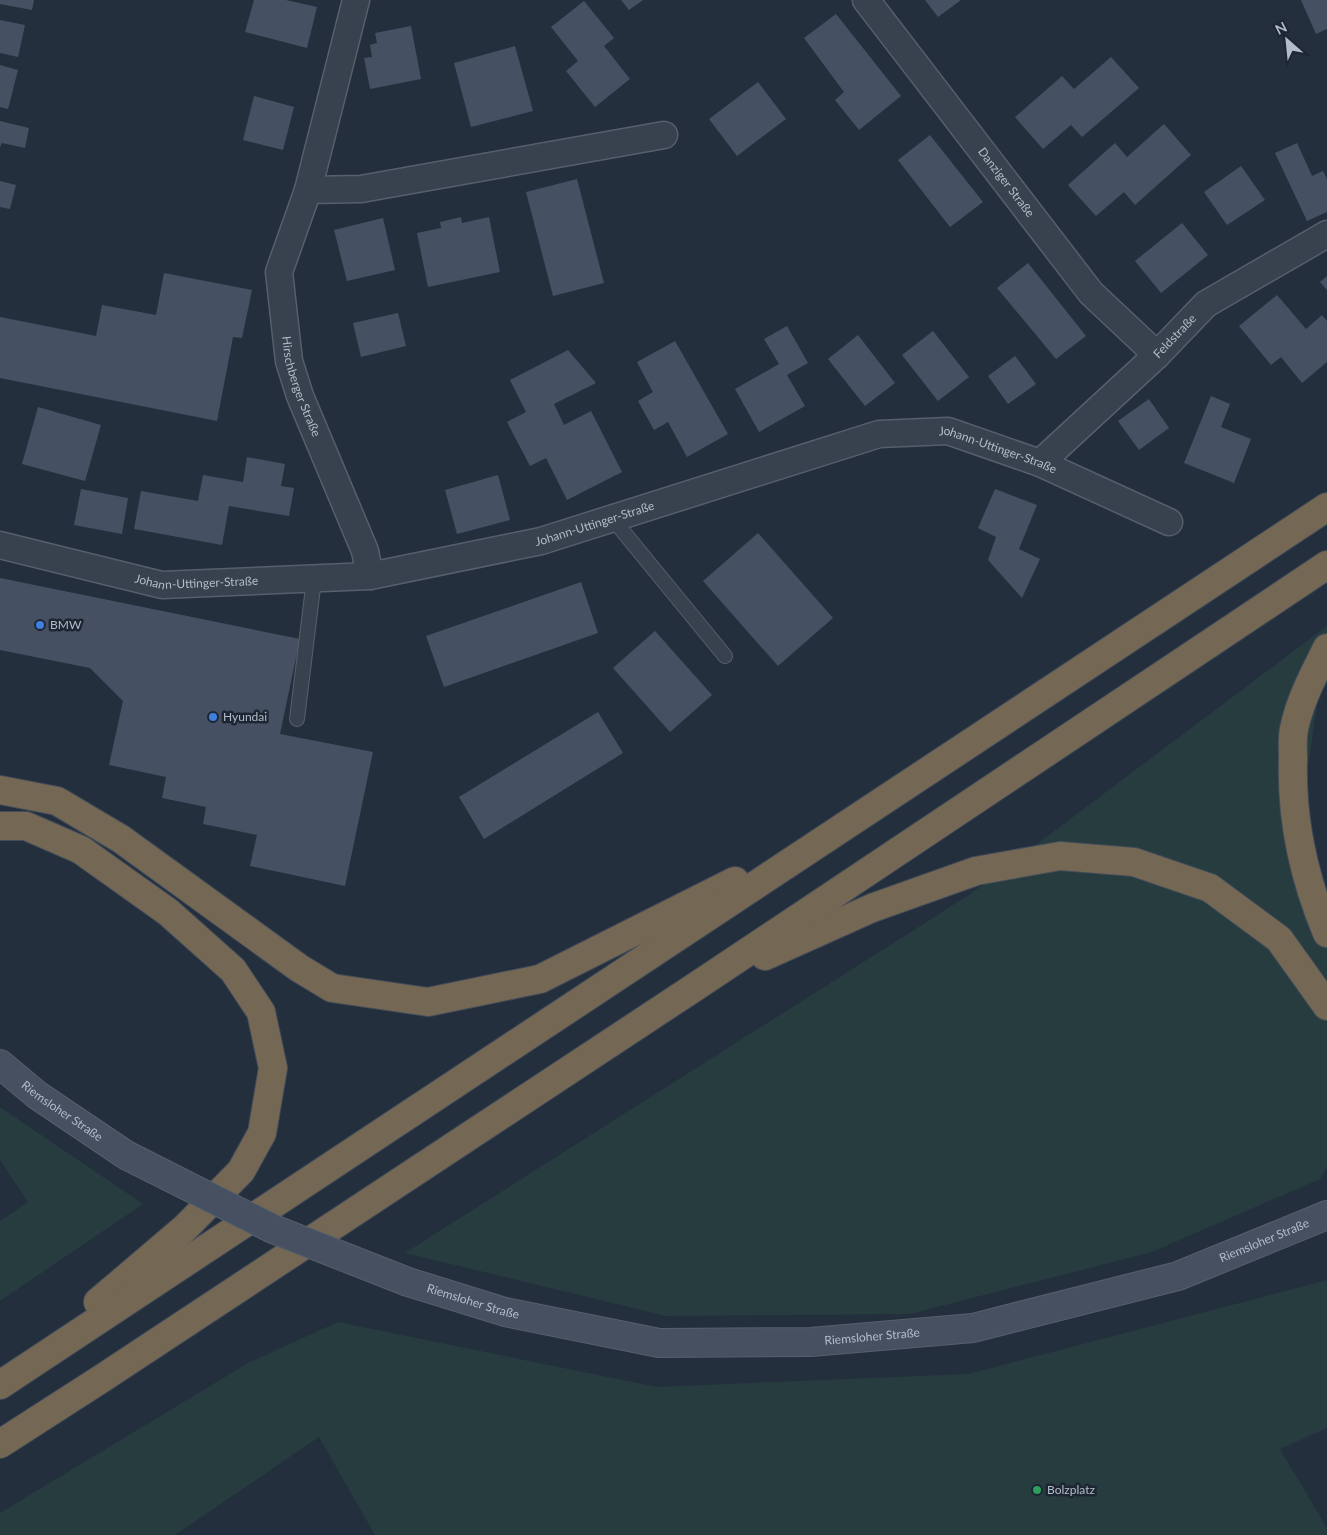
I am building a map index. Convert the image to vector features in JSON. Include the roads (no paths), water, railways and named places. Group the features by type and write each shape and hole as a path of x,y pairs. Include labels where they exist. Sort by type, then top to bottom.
{"highway":[{"path":"5,1381 1327,507"},
{"path":"0,1444 110,1374 698,986 1327,565"},
{"path":"1327,648 1308,684 1294,730 1292,781 1298,840 1319,914 1327,933"},
{"path":"0,790 58,801 121,839 299,968 332,988 428,1002 540,979 846,826"},
{"path":"0,826 26,826 81,850 168,912 233,970 261,1012 273,1068 262,1133 241,1171 185,1228 5,1381"},
{"path":"698,986 872,908 976,871 1060,856 1134,862 1210,888 1280,939 1327,1006"}],"main road":[{"name":"Riemsloher Straße","path":"0,1064 37,1095 126,1155 272,1229 408,1282 505,1312 659,1343 811,1342 973,1328 1178,1276 1327,1215"}],"street":[{"name":"Hirschberger Straße","path":"356,0 308,190 279,272 289,360 300,396 365,550 370,576"},
{"name":"Danziger Straße","path":"866,0 1091,293 1156,355"},
{"path":"308,190 361,189 664,135"},
{"name":"Feldstraße","path":"1040,463 1156,355 1206,304 1327,234"},
{"name":"Johann-Uttinger-Straße","path":"0,545 162,585 370,576 542,541 880,434 948,431 1040,463 1169,522"}],"lane":[{"path":"612,518 725,656"},
{"path":"297,719 314,579"}],"place":[{"name":"BMW","path":"40,625"},
{"name":"Hyundai","path":"213,717"},
{"name":"Bolzplatz","path":"1037,1490"}]}
